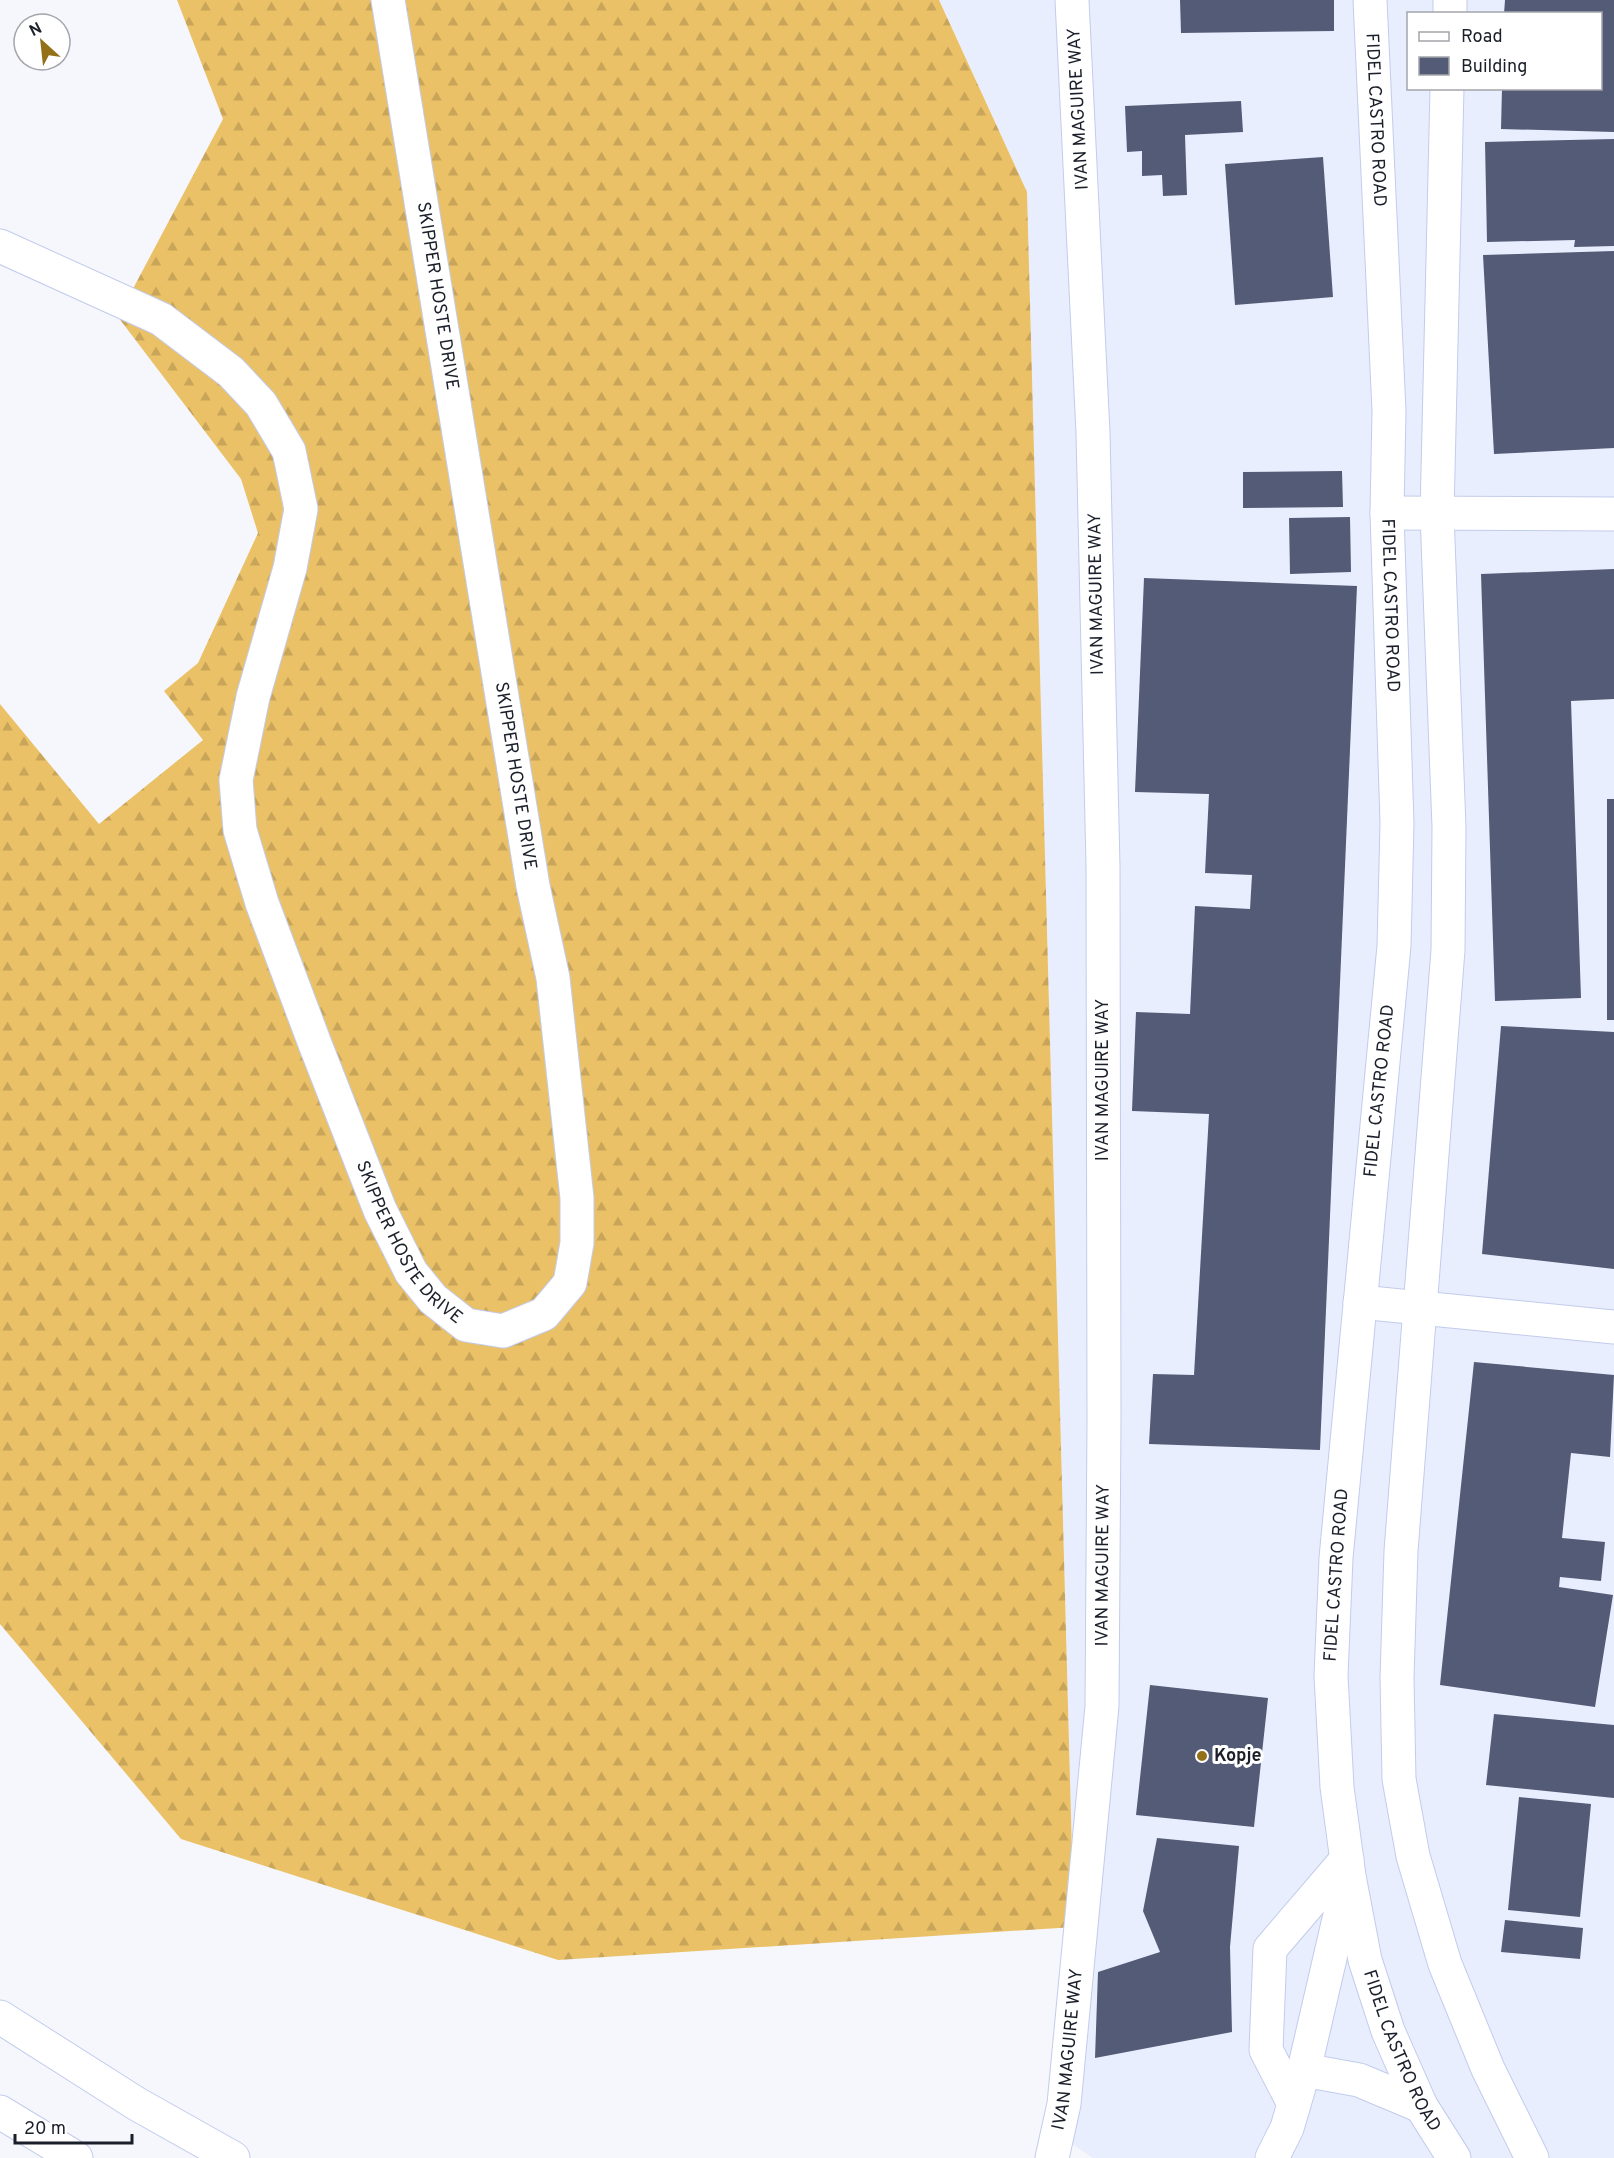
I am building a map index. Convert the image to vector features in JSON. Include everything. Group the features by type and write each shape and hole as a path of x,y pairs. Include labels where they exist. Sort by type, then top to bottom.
{"main road":[{"name":"SKIPPER HOSTE DRIVE","path":"0,246 161,319 231,372 261,404 288,451 301,509 290,568 253,697 236,780 240,830 262,903 311,1033 380,1210 411,1272 433,1299 466,1325 503,1331 544,1314 570,1283 577,1243 577,1198 553,978 533,886 388,0"},
{"name":"IVAN MAGUIRE WAY","path":"1052,2158 1064,2104 1102,1706 1103,866 1093,433 1072,0"},
{"name":"FIDEL CASTRO ROAD","path":"1370,0 1389,411 1387,513 1395,694 1397,823 1394,946 1336,1558 1331,1677 1337,1787 1348,1867 1365,1960 1388,2031 1421,2106 1454,2158"},
{"path":"1448,90 1437,514 1449,827 1448,950 1401,1551 1397,1678 1400,1779 1413,1856 1444,1964 1488,2069 1532,2158"},
{"path":"1387,513 1614,514"},
{"path":"1360,1302 1614,1327"},
{"path":"1272,2158 1287,2128 1304,2070 1348,1867"},
{"path":"1294,2104 1266,2050 1270,1949 1348,1867"},
{"path":"0,2016 137,2104 233,2158"},
{"path":"1304,2070 1359,2080 1421,2106"},
{"path":"0,2112 76,2158"}],"shaded area":[{"path":"939,0 1614,0 1614,2158 1093,2158 1066,2140 1074,1927 1027,192"}],"green space":[{"path":"177,0 939,0 1027,192 1074,1927 558,1960 181,1839 0,1624 0,704 99,824 203,740 164,691 198,663 258,533 241,479 118,317 223,119"}],"building":[{"path":"1180,0 1334,0 1334,31 1181,33"},
{"path":"1505,0 1614,0 1614,132 1501,129 1502,90 1602,90 1602,12 1504,12"},
{"path":"1241,101 1243,132 1185,135 1187,195 1163,196 1162,175 1142,176 1142,151 1127,152 1125,106"},
{"path":"1614,139 1614,246 1574,247 1575,240 1487,242 1485,142"},
{"path":"1323,157 1333,297 1235,305 1225,164"},
{"path":"1614,251 1614,448 1494,454 1483,255"},
{"path":"1342,471 1343,507 1243,508 1243,472"},
{"path":"1350,517 1351,572 1290,574 1289,518"},
{"path":"1614,569 1614,699 1571,701 1581,998 1495,1001 1481,574"},
{"path":"1144,578 1357,586 1320,1450 1149,1444 1153,1374 1194,1375 1209,1114 1132,1111 1136,1012 1190,1014 1195,906 1250,909 1252,875 1205,873 1209,794 1135,792"},
{"path":"1607,799 1614,799 1614,1020 1607,1020"},
{"path":"1501,1026 1614,1032 1614,1269 1482,1254"},
{"path":"1474,1362 1614,1375 1610,1457 1571,1453 1562,1538 1605,1542 1601,1581 1560,1577 1559,1587 1613,1595 1595,1707 1440,1685"},
{"name":"Kopje","path":"1150,1685 1268,1698 1254,1827 1136,1815"},
{"path":"1494,1714 1614,1725 1614,1798 1486,1785"},
{"path":"1519,1797 1591,1804 1580,1917 1508,1910"},
{"path":"1157,1838 1239,1846 1230,1947 1232,2032 1095,2058 1098,1972 1160,1952 1143,1911"},
{"path":"1505,1920 1583,1928 1580,1959 1501,1952"}],"place":[{"name":"Kopje","path":"1202,1756"}]}
